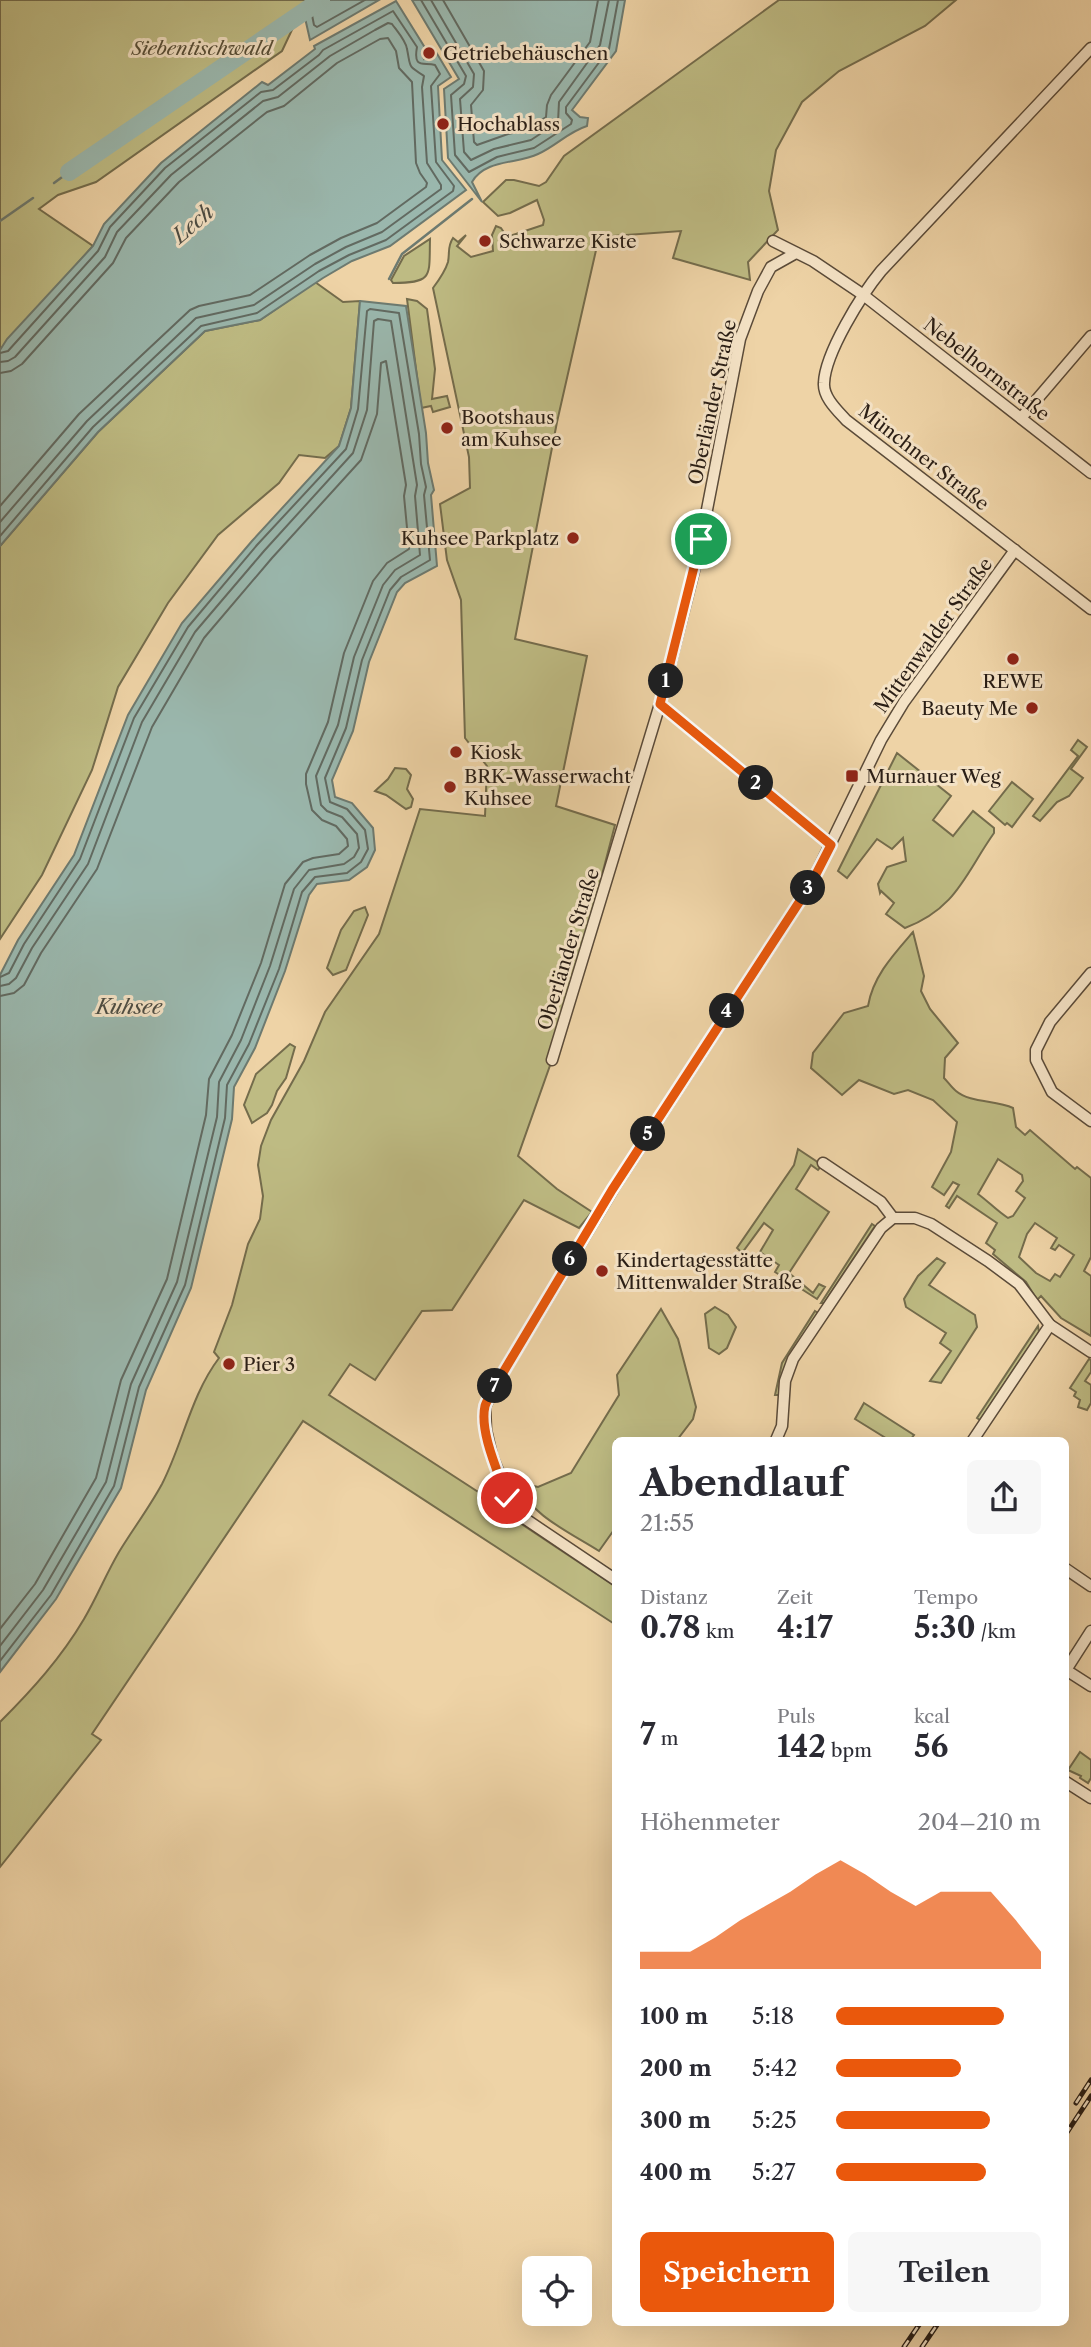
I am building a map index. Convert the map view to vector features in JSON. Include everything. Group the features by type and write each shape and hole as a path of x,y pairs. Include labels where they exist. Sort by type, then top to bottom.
{"street":[{"path":"773,241 813,261 862,294 1091,48"},
{"name":"Oberländer Straße","path":"552,1060 660,704 692,580 740,339 758,291 771,267 796,253"},
{"name":"Nebelhornstraße","path":"862,294 1091,473"},
{"name":"Münchner Straße","path":"862,294 829,361 823,386 831,404 846,420 1091,609"},
{"path":"1021,418 1091,336"},
{"name":"Mittenwalder Straße","path":"612,1577 515,1512 492,1456 486,1430 485,1407 582,1239 698,1055 811,884 881,740 904,702 1015,550"},
{"path":"660,704 831,845"},
{"path":"1091,973 1050,1022 1036,1050 1036,1060 1052,1092 1091,1121"},
{"path":"823,1163 881,1202 893,1218"},
{"path":"782,1437 785,1381 793,1359 881,1228 893,1218 915,1218 931,1224 988,1261 1019,1284 1050,1325 1091,1352"},
{"path":"975,1437 1050,1325"},
{"path":"1069,1571 1091,1586"},
{"path":"1069,1665 1091,1631"},
{"path":"1069,1672 1091,1686"},
{"path":"1069,1784 1091,1798"}],"green space":[{"name":"Siebentischwald","path":"0,0 306,0 282,51 96,182 58,195 39,209 93,246 0,350"},
{"path":"779,0 956,0 925,26 839,71 802,102 776,150 769,191 778,230 748,262 750,280 673,258 681,231 599,237 557,422 515,639 587,656 556,806 615,825 559,1040 518,1156 557,1189 592,1212 579,1228 524,1200 452,1310 422,1311 375,1380 350,1364 329,1395 486,1497 484,1484 495,1483 504,1506 514,1519 612,1584 612,1622 303,1421 92,1734 101,1740 0,1867 0,1722 45,1673 84,1619 119,1552 162,1484 194,1403 219,1358 214,1352 232,1305 248,1244 260,1219 263,1196 258,1165 261,1146 271,1120 304,1061 325,1012 379,934 420,809 485,816 487,766 465,738 461,600 447,560 440,504 470,488 469,457 433,288 447,266 453,238 458,242 466,235 457,246 471,257 493,251 492,235 496,226 501,228 507,237 543,225 544,220 537,200 498,216 483,202 506,180 539,186 546,182 564,156"},
{"path":"430,239 430,261 426,275 416,281 393,283 391,280 404,256"},
{"path":"315,282 343,302 360,301 351,408 339,446 325,458 299,455 279,483 218,535 168,603 118,687 92,770 42,875 0,939 0,546 98,432 205,331 260,320"},
{"path":"407,299 417,301 427,309 435,369 432,399 447,396 450,407 433,412 431,406 421,408"},
{"path":"1078,740 1087,747 1071,769 1083,778 1069,796 1057,802 1040,821 1033,816 1078,756 1071,750"},
{"path":"897,753 951,796 933,820 953,836 973,811 994,828 994,833 967,876 948,900 923,920 905,928 886,914 894,903 881,891 880,893 878,884 887,867 906,861 903,838 892,849 877,839 847,878 838,871"},
{"path":"395,768 406,769 411,775 407,789 413,799 411,807 406,809 375,791"},
{"path":"1012,782 1033,799 1012,827 1007,823 1005,825 989,811"},
{"path":"365,907 368,915 346,970 333,975 327,968 341,930 354,911"},
{"path":"913,932 924,976 921,991 930,1009 958,1043 945,1058 944,1078 962,1095 1013,1108 1016,1127 1025,1135 1030,1130 1075,1169 1077,1167 1091,1178 1091,1257 1084,1271 1091,1276 1091,1336 1061,1318 1041,1296 1037,1300 1026,1282 993,1254 995,1250 986,1243 997,1223 957,1196 949,1208 946,1206 959,1185 953,1182 944,1195 932,1187 951,1152 957,1122 933,1100 908,1090 894,1094 859,1080 842,1095 811,1068 813,1053 844,1013 868,1006 879,975","holes":["998,1159 1022,1175 1023,1181 1016,1191 1025,1198 1013,1216 1008,1218 978,1194","1035,1223 1057,1238 1051,1248 1055,1250 1059,1245 1074,1255 1060,1277 1055,1274 1050,1281 1036,1273 1019,1257 1027,1234"]},
{"path":"290,1044 295,1047 286,1078 267,1113 252,1123 244,1105 256,1074"},
{"path":"798,1149 822,1165 818,1170 811,1165 796,1189 829,1212 789,1273 813,1293 819,1284 825,1287 817,1299 775,1272 779,1265 760,1252 773,1230 764,1223 742,1253 737,1248 794,1165"},
{"path":"872,1224 875,1226 824,1303 821,1303"},
{"path":"937,1258 945,1263 929,1285 975,1315 977,1327 941,1383 930,1381 951,1351 940,1343 946,1333 906,1307 904,1299 918,1276"},
{"path":"715,1307 728,1315 736,1327 727,1348 719,1354 709,1348 705,1314"},
{"path":"661,1309 678,1339 696,1407 693,1419 679,1437 612,1437 612,1533 599,1551 563,1530 541,1513 522,1494 516,1482 538,1487 571,1473 619,1395 617,1375"},
{"path":"815,1311 818,1313 786,1364 779,1395 775,1395 782,1363"},
{"path":"1038,1326 1039,1332 980,1420 977,1418"},
{"path":"1089,1359 1091,1372 1085,1381 1091,1385 1091,1403 1087,1410 1078,1407 1080,1400 1070,1388"},
{"path":"864,1403 914,1435 884,1437 855,1419"},
{"path":"1080,1752 1091,1760 1091,1778 1088,1783 1069,1768"}],"water":[{"path":"306,0 379,0 310,40 303,9"},
{"path":"412,0 625,0 616,51 572,110 580,117 588,118 587,126 538,154 485,169 472,182 482,202 448,158 444,89 459,79"},
{"name":"Lech","path":"396,1 427,51 422,54 424,59 436,52 451,77 438,86 442,160 466,190 390,246 352,261 260,320 205,331 98,432 0,546 0,350 7,339 93,246 104,224 161,163 262,82 268,85 315,49 314,46"},
{"name":"Kuhsee","path":"360,301 406,306 434,490 431,495 437,566 405,583 397,592 369,662 353,731 332,780 335,797 352,803 373,828 375,850 367,867 349,880 317,884 309,895 285,971 255,1048 234,1087 232,1119 191,1288 146,1390 121,1488 56,1599 0,1672 0,975 18,940 74,855 128,715 182,623 339,446 351,408"}],"waterway":[{"path":"69,172 321,0"},
{"path":"54,183 69,172"},
{"path":"0,221 33,198"},
{"path":"389,279 402,254 472,199"}],"railway":[{"path":"1076,2103 1091,2080"},
{"path":"1069,2129 1091,2096"},
{"path":"904,2347 918,2326"},
{"path":"922,2347 936,2326"}],"place":[{"name":"Getriebehäuschen","path":"429,53"},
{"name":"Hochablass","path":"443,124"},
{"name":"Schwarze Kiste","path":"485,241"},
{"name":"Bootshaus am Kuhsee","path":"447,428"},
{"name":"Kuhsee Parkplatz","path":"573,538"},
{"name":"REWE","path":"1013,659"},
{"name":"Baeuty Me","path":"1032,708"},
{"name":"Kiosk","path":"456,752"},
{"name":"Murnauer Weg","path":"852,776"},
{"name":"BRK-Wasserwacht Kuhsee","path":"450,787"},
{"name":"Kindertagesstätte Mittenwalder Straße","path":"602,1271"},
{"name":"Pier 3","path":"229,1364"}],"route":[{"path":"507,1498 486,1430 485,1407 495,1386 612,1190 811,884 831,845 660,704 701,539"}]}
